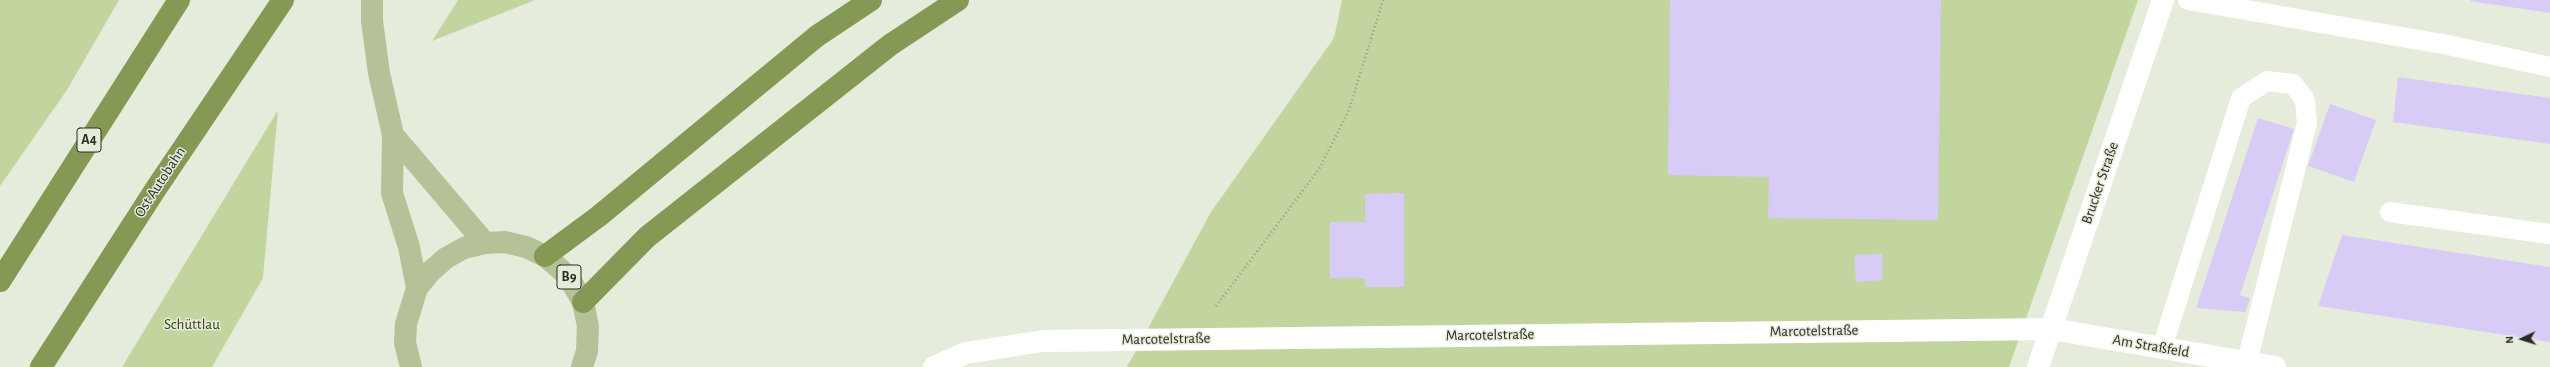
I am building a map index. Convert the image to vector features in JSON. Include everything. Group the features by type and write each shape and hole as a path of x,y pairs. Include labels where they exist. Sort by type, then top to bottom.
{"highway":[{"name":"A4","path":"0,281 179,0"},
{"name":"Ost Autobahn","path":"41,367 154,190 283,0"},
{"path":"545,256 599,216 817,36 871,0"},
{"path":"583,302 654,232 890,45 958,0"}],"main road":[{"name":"B9","path":"372,0 372,21 379,73 393,135 392,193 409,247 417,288"},
{"name":"B9","path":"393,135 485,242"},
{"name":"B9","path":"409,365 405,344 406,324 417,288 430,272 446,258 464,248 485,242 505,242 526,247 545,256 568,276 583,302 588,326 587,351 582,367"}],"street":[{"name":"Brucker Straße","path":"2038,367 2163,0"},
{"name":"Marcotelstraße","path":"934,367 966,353 1043,340 2051,329"},
{"name":"Am Straßfeld","path":"2051,329 2275,367"}],"lane":[{"path":"2188,0 2448,45 2550,67"},
{"path":"2162,348 2241,98 2267,81 2294,84 2305,100 2306,123 2247,362"},
{"path":"2390,212 2550,234"}],"path":[{"path":"1192,339 1319,169 1349,110 1383,0"}],"green space":[{"path":"0,0 119,0 67,90 0,186"},
{"path":"458,0 535,0 432,41"},
{"path":"1342,0 2138,0 2009,367 1127,367 1211,212 1334,38"},
{"name":"Schüttlau","path":"278,110 263,278 212,367 122,367"}],"building":[{"path":"1670,0 1941,0 1938,220 1768,218 1769,177 1668,175"},
{"path":"2550,0 2550,13 2470,1"},
{"path":"2398,77 2550,98 2550,144 2393,122"},
{"path":"2330,104 2376,120 2354,182 2308,166"},
{"path":"2258,118 2294,129 2240,295 2250,298 2245,312 2196,308"},
{"path":"1404,193 1404,287 1365,287 1365,278 1330,278 1330,222 1365,222 1365,194"},
{"path":"2342,235 2550,267 2550,342 2318,306"},
{"path":"1882,254 1883,280 1856,282 1854,255"}]}
